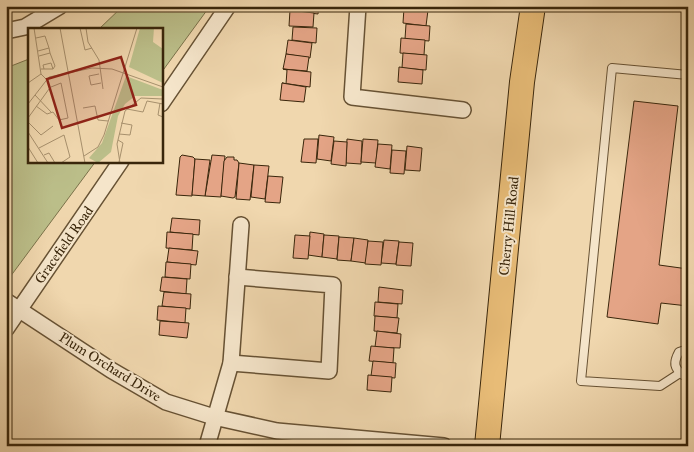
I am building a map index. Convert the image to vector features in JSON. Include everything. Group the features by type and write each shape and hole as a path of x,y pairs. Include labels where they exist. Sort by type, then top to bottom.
{"main road":[{"name":"Cherry Hill Road","path":"487,446 522,82 533,6"}],"street":[{"path":"6,31 25,27 60,6"},
{"path":"162,103 228,6"},
{"path":"358,6 352,97 463,110"},
{"name":"Gracefield Road","path":"6,329 121,162"},
{"path":"207,446 231,363 241,225"},
{"path":"231,363 329,371 333,286 237,277"},
{"name":"Plum Orchard Drive","path":"6,301 111,370 166,402 214,417 277,431 444,446"}],"lane":[{"path":"684,374 660,386 581,380 612,68 688,75"},
{"path":"684,374 676,370 674,361 679,352 688,349"}],"green space":[{"path":"123,6 210,6 162,72 162,28 100,28"},
{"path":"28,59 28,162 95,162 10,277 6,274 6,68"}],"building":[{"path":"295,6 319,6 318,14 294,11"},
{"path":"400,6 424,6 424,10 400,8"},
{"path":"404,8 428,10 426,26 403,23"},
{"path":"290,10 314,13 313,27 289,26"},
{"path":"406,24 430,26 429,41 405,39"},
{"path":"293,27 317,28 316,43 292,40"},
{"path":"401,38 425,40 424,55 400,53"},
{"path":"288,40 312,43 310,58 286,54"},
{"path":"403,53 427,55 426,70 402,68"},
{"path":"286,54 309,57 307,71 283,69"},
{"path":"399,67 423,70 422,84 398,82"},
{"path":"283,69 311,72 310,87 286,84 287,70"},
{"path":"282,83 306,87 304,102 280,100"},
{"path":"634,101 678,106 659,265 688,269 688,306 661,303 658,324 607,317"},
{"path":"319,135 334,137 331,161 317,159"},
{"path":"304,139 318,139 316,163 301,162"},
{"path":"347,139 362,141 361,164 346,163"},
{"path":"363,139 378,140 376,163 361,162"},
{"path":"334,141 347,142 346,166 331,164"},
{"path":"378,144 392,145 390,169 375,167"},
{"path":"407,146 422,148 420,171 405,170"},
{"path":"392,150 406,151 404,174 390,173"},
{"path":"182,155 195,159 192,196 176,195 180,157"},
{"path":"212,155 225,156 221,197 205,196"},
{"path":"227,157 234,157 234,160 237,160 239,163 235,197 233,198 221,196 224,161"},
{"path":"195,159 210,160 205,196 192,195"},
{"path":"239,163 254,165 250,200 236,199"},
{"path":"254,165 269,166 265,199 251,197"},
{"path":"268,176 283,177 280,203 265,202"},
{"path":"172,218 200,220 199,235 170,232"},
{"path":"167,232 193,234 192,250 166,248"},
{"path":"310,232 324,234 322,257 308,255"},
{"path":"295,235 310,236 308,259 293,258"},
{"path":"324,235 339,236 337,259 322,257"},
{"path":"339,237 354,238 351,261 337,260"},
{"path":"354,238 368,240 366,263 351,261"},
{"path":"384,240 399,241 396,264 381,263"},
{"path":"368,241 383,242 381,265 365,264"},
{"path":"399,242 413,243 411,266 396,265"},
{"path":"169,248 198,251 196,265 167,262"},
{"path":"166,262 191,264 190,279 165,277"},
{"path":"162,277 187,279 186,294 160,291"},
{"path":"379,287 403,290 402,304 378,302"},
{"path":"164,292 191,294 190,309 162,306"},
{"path":"375,302 398,304 397,318 374,316"},
{"path":"158,306 186,308 185,323 157,320"},
{"path":"375,316 399,318 397,333 374,331"},
{"path":"160,321 189,323 187,338 159,335"},
{"path":"377,331 401,334 400,348 375,347"},
{"path":"371,346 394,348 393,363 369,361"},
{"path":"373,361 396,363 395,378 371,376"},
{"path":"368,375 392,377 391,392 367,390"}]}
